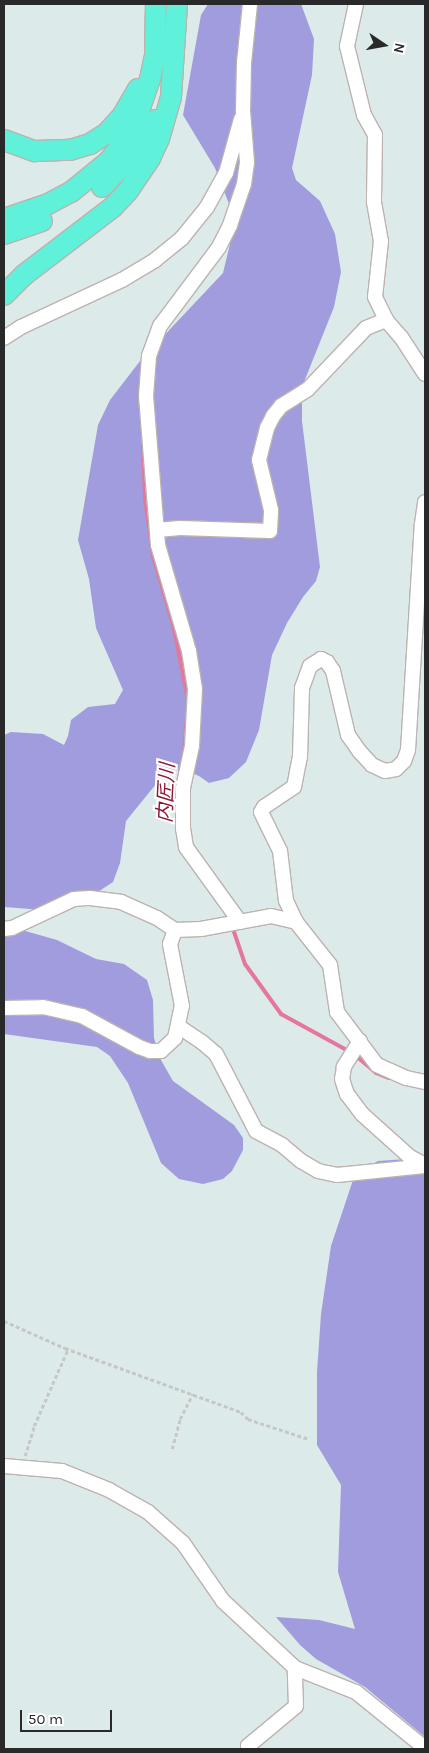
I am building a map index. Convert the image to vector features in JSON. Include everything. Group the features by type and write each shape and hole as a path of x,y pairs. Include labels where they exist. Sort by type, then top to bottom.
{"highway":[{"path":"4,219 48,204 71,192 109,161 136,122 144,101 155,55 156,4"},
{"path":"4,295 24,275 113,206 140,175 159,139 171,97 176,49 177,4"},
{"path":"4,140 35,151 70,150 90,144 107,133 123,114 136,94 145,73 157,28"},
{"path":"4,234 56,215 81,202 121,169 137,150 161,108 176,49"}],"street":[{"path":"240,922 186,847 183,829 183,788 192,746 195,689 189,651 167,578 156,530 146,396 149,356 160,326 169,311 206,267 230,225 244,184 247,162 243,111 244,64 250,4"},
{"path":"356,4 347,46 364,115 375,135 374,202 381,241 375,297 386,320 401,337 425,374"},
{"path":"4,338 21,327 122,280 155,260 182,238 207,207 226,173 243,111"},
{"path":"156,530 180,528 270,531 271,510 259,460 267,428 273,416 281,406 308,388 366,328 386,320"},
{"path":"425,502 408,750 404,761 396,769 384,771 372,765 360,752 348,735 333,671 327,662 321,659 310,666 302,688 300,757 294,787 264,806 261,812 280,851 286,901 296,922 330,965 337,1012 378,1065 406,1078 425,1082"},
{"path":"4,929 12,928 74,899 90,898 121,902 157,918 175,930 201,929 271,916 296,922"},
{"path":"4,1008 43,1007 82,1016 150,1051 166,1048 175,1038 182,1006 170,944 175,930"},
{"path":"178,1026 216,1054 256,1131 282,1145 301,1161 318,1171 337,1175 425,1166"},
{"path":"360,1041 344,1067 342,1080 347,1094 362,1114 410,1157 425,1166"},
{"path":"4,1466 62,1471 109,1490 148,1512 183,1544 223,1601 295,1668 356,1692 425,1748"},
{"path":"248,1749 248,1746 296,1706 295,1668"}],"path":[{"path":"4,1321 68,1349 241,1412 248,1419 309,1439"},
{"path":"24,1468 32,1434 68,1349"},
{"path":"172,1449 180,1419 192,1394"}],"shaded area":[{"path":"208,4 301,4 314,39 312,75 292,168 296,180 320,201 335,234 341,272 334,307 302,387 302,421 320,567 316,581 303,597 287,623 272,655 259,730 246,762 229,778 209,783 199,776 182,769 169,773 156,784 126,821 120,863 113,882 78,905 56,911 4,907 4,735 11,732 43,734 64,745 71,720 88,707 115,704 123,690 96,628 89,579 78,540 98,425 110,400 140,361 223,273 230,244 235,219 215,168 183,115 201,15"},
{"path":"4,925 57,940 96,959 124,964 147,980 153,1000 154,1038 161,1060 173,1081 234,1125 243,1138 243,1150 232,1171 223,1179 203,1184 179,1179 161,1163 128,1083 110,1056 97,1047 4,1034"},
{"path":"406,1159 425,1168 425,1737 365,1687 316,1659 300,1645 276,1617 319,1620 355,1629 338,1572 341,1485 317,1445 317,1372 321,1314 331,1246 355,1174 378,1161"}],"waterway":[{"name":"内匠川","path":"143,445 145,498 153,556 173,624 188,700"},
{"name":"内匠川","path":"184,753 187,715"},
{"name":"内匠川","path":"232,926 245,964 281,1014 350,1052"},
{"name":"内匠川","path":"356,1056 376,1073 389,1078"}]}
